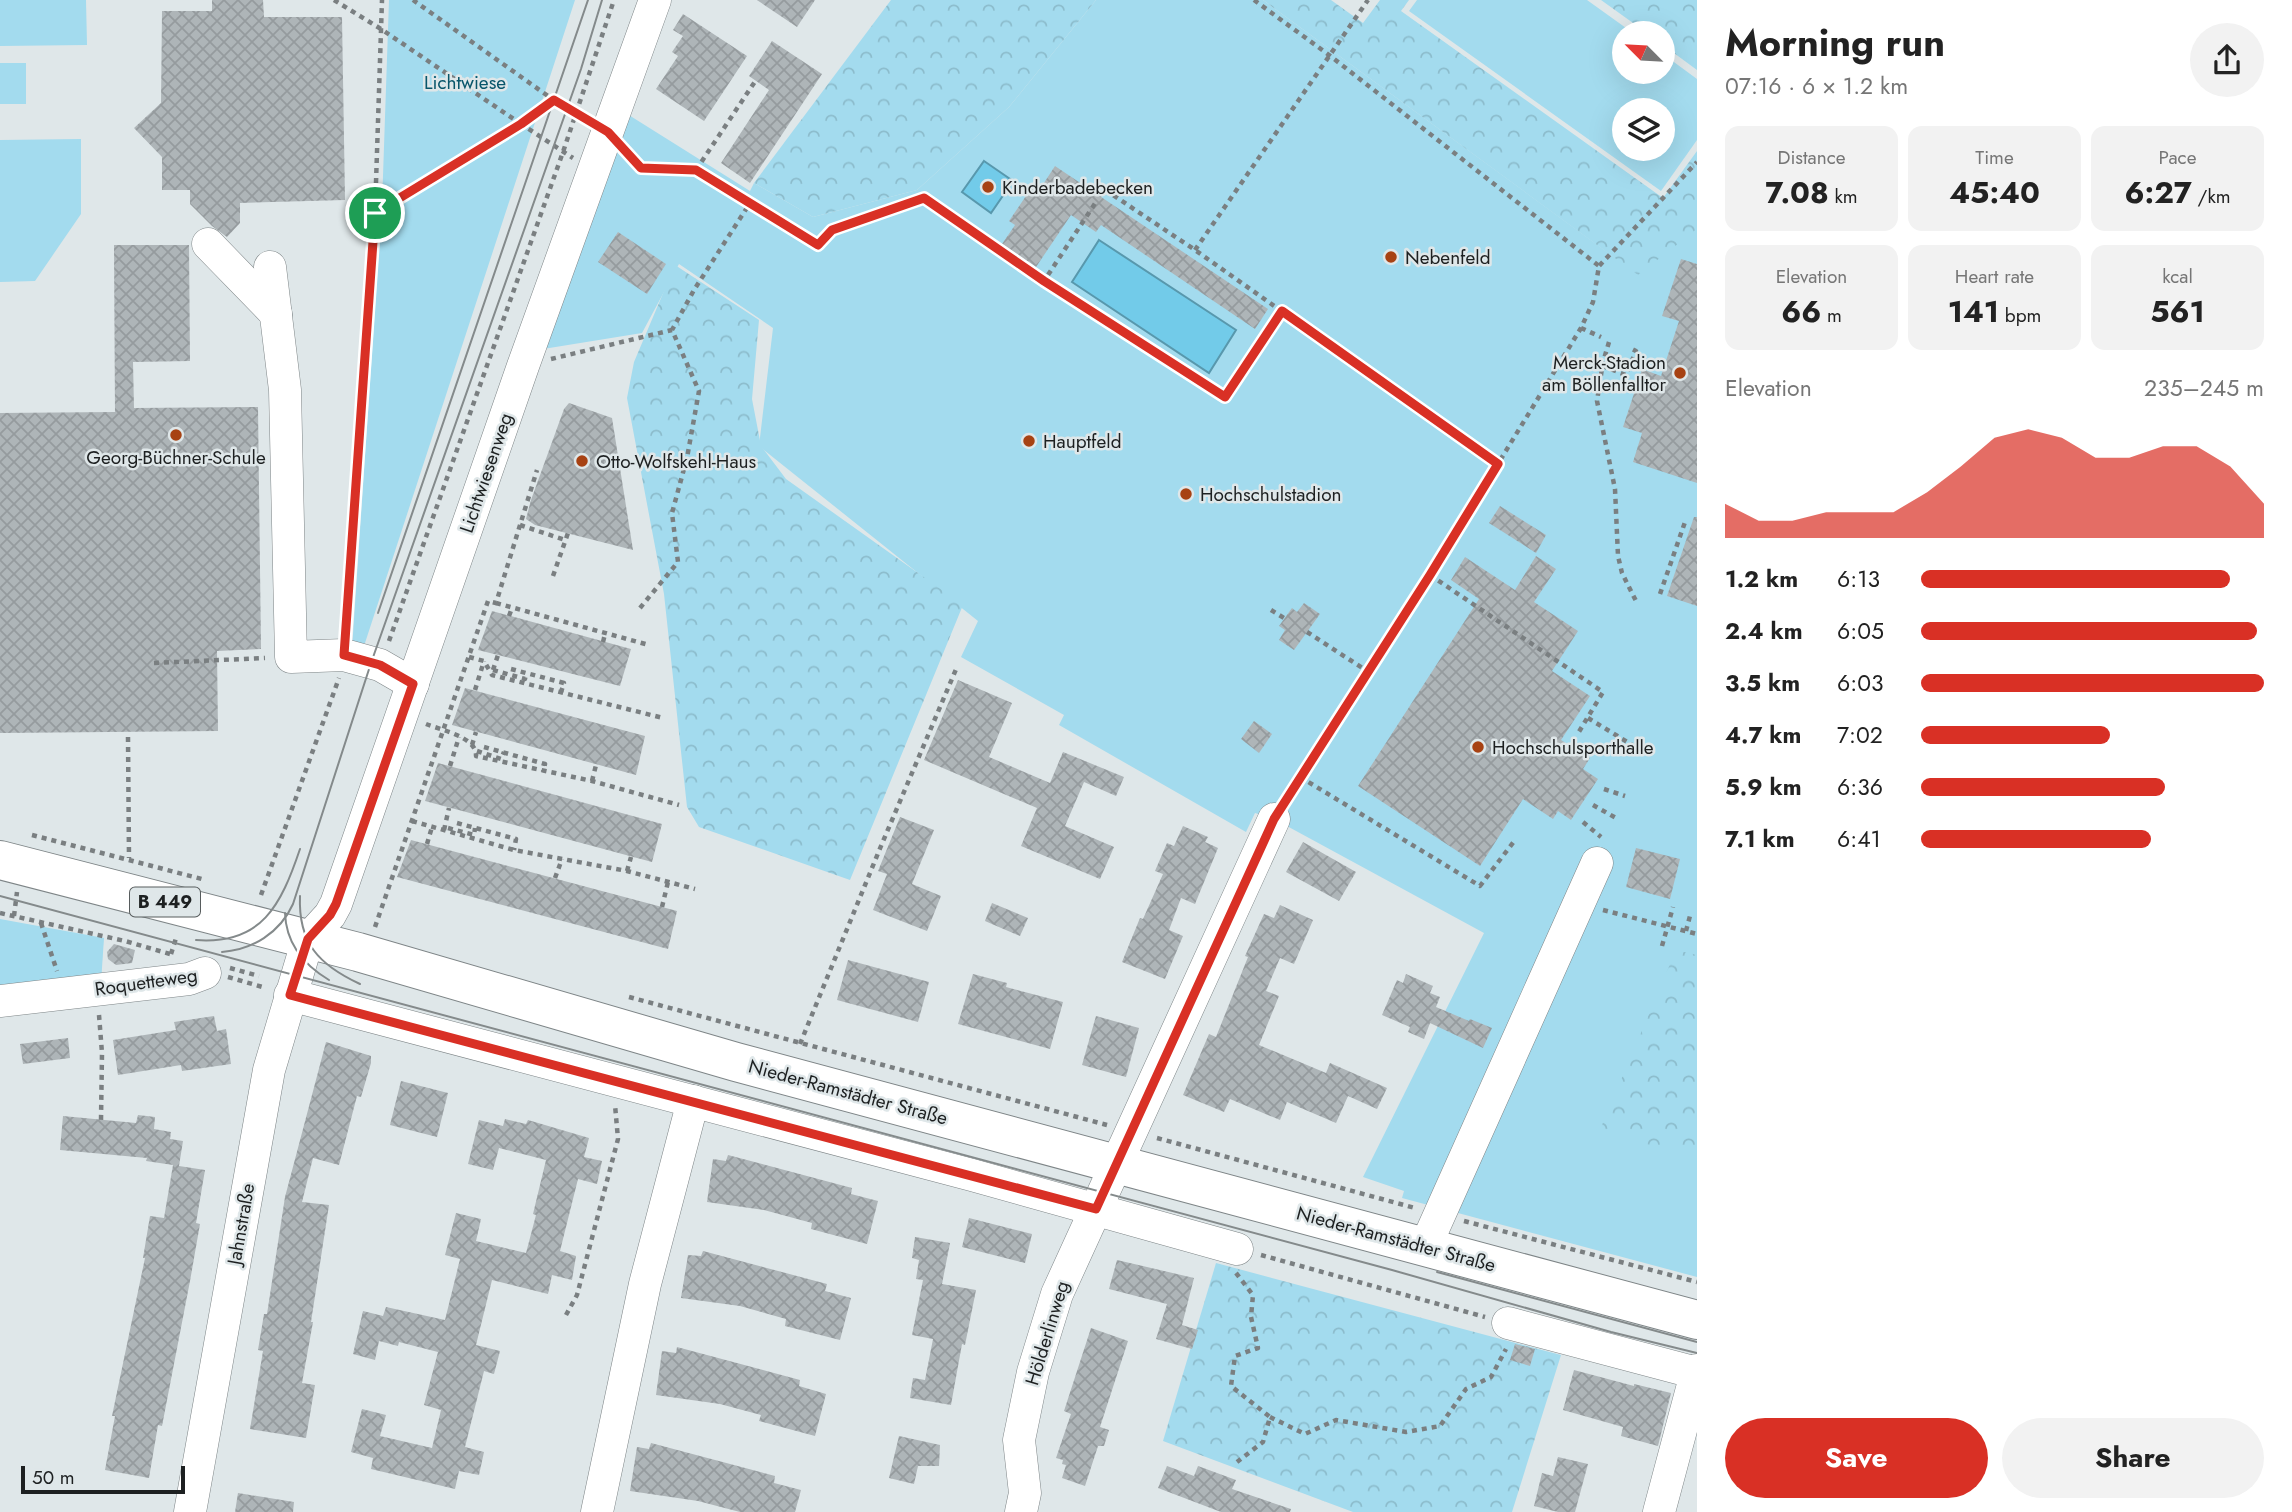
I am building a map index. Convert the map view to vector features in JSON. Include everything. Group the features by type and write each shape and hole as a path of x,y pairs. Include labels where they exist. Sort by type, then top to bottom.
{"main road":[{"name":"Nieder-Ramstädter Straße","path":"9,872 308,939 736,1062 1124,1148 1425,1247 1697,1320"}],"street":[{"name":"Lichtwiesenweg","path":"308,939 330,915 336,904 523,366 655,0"},
{"path":"208,244 275,314"},
{"path":"270,267 285,390 291,657 344,655 380,665 413,684"},
{"name":"Hölderlinweg","path":"1031,1506 1019,1440 1033,1372 1056,1294 1274,819"},
{"path":"1425,1247 1578,904 1598,849"},
{"name":"Jahnstraße","path":"190,1512 269,1070 308,939"},
{"name":"Roquetteweg","path":"0,1001 189,979 205,973"},
{"path":"290,995 1096,1209 1237,1262"},
{"path":"597,1512 645,1284 693,1101"},
{"path":"1508,1323 1697,1372 1659,1512"}],"path":[{"path":"334,0 594,170"},
{"path":"249,892 261,895 335,695 344,655 375,213 382,0"},
{"path":"413,0 576,115 608,132 641,168 696,170 818,245 832,230 924,198 1044,281 1225,397 1282,311"},
{"path":"380,665 563,152 614,0"},
{"path":"1254,0 1329,55 1599,266"},
{"path":"1195,250 1368,0"},
{"path":"696,170 755,80"},
{"path":"375,213 521,124 554,100"},
{"path":"1274,819 1430,575 1581,328 1592,303 1599,266 1697,162"},
{"path":"1099,196 1104,189 1195,250 1498,464"},
{"path":"523,366 672,330 750,202"},
{"path":"1044,281 1096,202"},
{"path":"1581,328 1601,337"},
{"path":"640,607 678,562 672,513 687,457 699,391 672,330"},
{"path":"1609,342 1597,401 1615,489 1618,556 1622,573 1636,601"},
{"path":"1602,366 1626,374 1636,351 1632,349"},
{"path":"496,603 537,470"},
{"path":"1660,594 1685,523"},
{"path":"520,525 565,540"},
{"path":"552,576 568,533"},
{"path":"1430,575 1603,692 1577,736"},
{"path":"375,926 488,601 649,645"},
{"path":"509,616 512,608"},
{"path":"1271,610 1284,618"},
{"path":"1307,632 1367,671"},
{"path":"603,642 605,634"},
{"path":"493,672 498,654"},
{"path":"469,657 484,661 493,672 663,719"},
{"path":"153,663 260,658"},
{"path":"475,690 484,661"},
{"path":"800,1044 957,667"},
{"path":"511,668 564,683 561,692"},
{"path":"493,672 525,679 526,673"},
{"path":"1588,718 1642,751"},
{"path":"443,730 472,745 477,751 501,759 503,752"},
{"path":"472,745 476,732"},
{"path":"128,737 129,858"},
{"path":"450,766 458,737"},
{"path":"484,747 545,764 543,772"},
{"path":"477,751 476,756 592,780 679,805"},
{"path":"592,780 596,765"},
{"path":"1300,777 1480,886 1515,840"},
{"path":"1606,790 1623,796"},
{"path":"1596,807 1616,818"},
{"path":"444,828 449,808"},
{"path":"412,821 474,835 475,828"},
{"path":"457,823 516,839 514,849"},
{"path":"1585,824 1598,849"},
{"path":"427,844 432,827"},
{"path":"444,828 514,849 627,871 695,889"},
{"path":"28,834 210,881"},
{"path":"627,871 631,857"},
{"path":"555,878 562,859"},
{"path":"9,872 14,916"},
{"path":"662,907 668,882"},
{"path":"1578,904 1697,934"},
{"path":"1662,946 1673,907"},
{"path":"0,912 125,941"},
{"path":"1686,931 1691,912"},
{"path":"40,922 65,993"},
{"path":"363,924 388,930"},
{"name":"Roquetteweg","path":"205,973 235,978 290,995"},
{"path":"97,989 102,1053 101,1120"},
{"path":"627,996 800,1044 1124,1148"},
{"path":"566,1315 577,1295 618,1139 613,1080"},
{"path":"1237,1262 1508,1323 1509,1344 1491,1377 1466,1389 1440,1426 1406,1432 1336,1420 1305,1434 1270,1417 1231,1385 1235,1356 1258,1348 1251,1317 1252,1295 1237,1262"},
{"path":"1237,1462 1263,1442 1270,1417"}],"green space":[{"path":"0,0 86,0 87,45 0,46"},
{"name":"Lichtwiese","path":"389,0 575,0 365,643 352,649 382,205"},
{"path":"891,0 1096,0 1009,107 917,190 813,217 754,183"},
{"name":"Hochschulstadion","path":"1096,0 1263,0 1618,260 1697,208 1697,1277 1402,1198 1404,1191 1363,1177 1484,933 1274,819 1255,813 1246,832 1059,725 1064,715 961,657 978,621 759,446 773,328 679,264 642,333 537,350 624,112 750,191 754,183 813,217 917,190 1009,107"},
{"path":"1263,0 1331,0 1363,23 1380,0 1409,0 1401,11 1663,198 1697,151 1697,229 1638,275"},
{"path":"1417,0 1587,0 1616,21 1612,21 1612,84 1675,84 1675,63 1697,79 1697,140 1661,191 1619,161 1675,161 1675,98 1612,98 1612,156 1409,11"},
{"path":"1601,0 1697,0 1697,70 1675,54 1675,21 1630,21"},
{"path":"0,63 26,63 26,104 0,104"},
{"path":"81,139 81,214 35,281 0,282 0,140"},
{"path":"675,265 759,320 752,399 761,446 786,479 963,605 850,880 699,827 687,807 664,594 627,398 634,362"},
{"path":"0,919 104,938 101,983 0,993"},
{"path":"1676,950 1697,955 1697,1157 1599,1132"},
{"path":"1216,1263 1561,1355 1512,1512 1353,1512 1163,1441"}],"shaded area":[{"name":"Kinderbadebecken","path":"984,161 1013,181 991,213 962,192"},
{"path":"1099,240 1236,330 1209,373 1072,282"}],"building":[{"path":"212,0 263,0 264,17 342,17 345,200 240,203 240,223 227,237 190,204 190,190 162,190 162,157 134,128 161,103 162,11 212,11"},
{"path":"757,0 815,0 797,27"},
{"path":"683,14 747,56 704,121 656,89 678,56 672,52 683,36 673,30"},
{"path":"772,41 822,74 750,183 721,163 769,90 749,76"},
{"path":"1055,166 1268,309 1255,329 1101,225 1096,232 1071,215 1036,267 1002,244 1015,225 1009,221 1034,184 1040,189"},
{"path":"618,232 666,264 647,294 598,262"},
{"path":"114,245 189,245 190,361 133,362 134,408 258,407 261,649 217,651 218,731 0,733 0,413 115,412"},
{"name":"Merck-Stadion am Böllenfalltor","path":"1681,259 1697,264 1697,483 1633,462 1642,433 1623,427 1642,369 1661,376 1679,321 1662,316"},
{"name":"Otto-Wolfskehl-Haus","path":"569,403 612,418 633,550 535,525 526,519 564,409"},
{"path":"1500,506 1546,535 1536,553 1489,523"},
{"path":"1694,517 1697,517 1697,606 1667,596"},
{"name":"Hochschulsporthalle","path":"1536,556 1556,569 1534,602 1578,631 1552,671 1590,696 1561,740 1590,758 1583,769 1598,779 1571,820 1558,811 1553,819 1523,799 1480,866 1358,786 1479,599 1451,580 1465,557 1515,590"},
{"path":"1304,603 1320,614 1294,650 1279,640 1285,630 1279,626 1292,608 1297,612"},
{"path":"492,611 631,649 620,686 478,650"},
{"path":"958,680 1012,703 989,757 1050,783 1063,752 1124,777 1116,796 1084,782 1065,826 1114,847 1100,879 1021,846 1037,808 924,760"},
{"path":"465,688 645,736 636,775 452,725"},
{"path":"1254,721 1272,734 1259,753 1241,739"},
{"path":"438,763 662,824 652,862 425,801"},
{"path":"900,817 934,830 912,884 941,896 927,931 873,910 887,874 878,871"},
{"path":"1183,826 1208,837 1205,842 1218,848 1195,904 1181,898 1169,930 1183,936 1165,979 1122,962 1140,918 1143,919 1163,874 1155,871 1167,843 1174,846"},
{"path":"411,840 677,911 668,949 397,877"},
{"path":"1303,842 1356,872 1339,901 1286,872"},
{"path":"1636,848 1680,859 1670,899 1626,887"},
{"path":"992,903 1028,918 1020,936 985,921"},
{"path":"1280,905 1313,920 1294,964 1280,958 1266,991 1279,996 1259,1045 1326,1073 1330,1063 1387,1088 1377,1109 1348,1096 1336,1123 1287,1102 1280,1120 1230,1099 1224,1112 1183,1095 1209,1034 1216,1037 1248,957 1245,956 1264,914 1274,918"},
{"path":"114,944 135,950 132,963 116,965 108,959 107,952"},
{"path":"848,960 929,982 918,1022 837,1000"},
{"path":"973,974 1007,983 1006,987 1063,1002 1050,1049 958,1024"},
{"path":"1406,974 1433,986 1430,993 1440,997 1436,1007 1492,1028 1483,1048 1430,1023 1424,1039 1408,1032 1410,1027 1382,1015 1397,980 1403,983"},
{"path":"214,1016 217,1031 226,1029 231,1064 182,1071 181,1065 118,1075 113,1040 176,1030 174,1022"},
{"path":"1096,1016 1139,1028 1126,1077 1082,1065"},
{"path":"68,1038 70,1058 23,1064 20,1044"},
{"path":"326,1042 371,1056 371,1063 361,1097 357,1096 339,1165 313,1158 302,1202 329,1205 302,1383 315,1385 306,1438 250,1429 263,1351 258,1350 264,1314 267,1314 285,1197"},
{"path":"401,1081 448,1093 437,1137 390,1125"},
{"path":"138,1115 155,1117 154,1129 171,1132 170,1139 183,1141 179,1166 205,1170 196,1223 200,1224 190,1281 162,1426 158,1425 149,1478 105,1470 115,1416 112,1416 145,1258 150,1216 164,1218 173,1165 146,1161 147,1158 60,1150 63,1116 136,1123"},
{"path":"505,1119 526,1124 528,1120 589,1138 584,1157 602,1161 597,1184 578,1179 560,1251 576,1256 572,1280 552,1275 548,1294 492,1280 476,1345 500,1351 494,1374 484,1371 465,1447 484,1452 479,1475 459,1471 455,1489 371,1469 373,1458 351,1452 362,1409 386,1415 380,1436 432,1448 441,1410 424,1405 438,1352 399,1342 398,1346 379,1341 375,1360 353,1354 363,1311 383,1316 386,1307 445,1320 460,1259 445,1255 456,1213 481,1219 476,1241 526,1253 546,1160 499,1148 493,1170 468,1164 479,1120 503,1126"},
{"path":"728,1155 852,1188 851,1194 878,1201 867,1244 811,1229 812,1223 764,1210 707,1202 713,1159 726,1161"},
{"path":"969,1218 1032,1234 1025,1263 962,1247"},
{"path":"915,1237 950,1243 942,1284 976,1290 965,1345 962,1344 951,1405 910,1398 913,1378 925,1380 933,1339 912,1335 923,1280 916,1279 919,1260 912,1258"},
{"path":"703,1251 827,1284 825,1291 851,1298 840,1340 785,1326 786,1319 740,1306 681,1298 688,1255 701,1256"},
{"path":"1117,1260 1194,1278 1182,1325 1198,1330 1192,1349 1156,1339 1167,1304 1109,1289"},
{"path":"1091,1328 1128,1341 1100,1427 1109,1430 1104,1446 1098,1446 1085,1486 1062,1478 1066,1465 1062,1464 1063,1460 1056,1458 1071,1414 1064,1411"},
{"path":"1515,1344 1535,1349 1530,1366 1510,1360"},
{"path":"677,1347 800,1380 799,1386 826,1394 815,1436 759,1421 761,1415 720,1404 656,1395 662,1351 676,1353"},
{"path":"1574,1370 1671,1393 1658,1446 1621,1436 1623,1427 1563,1410"},
{"path":"899,1436 940,1445 939,1466 918,1466 914,1484 889,1478"},
{"path":"651,1443 775,1476 774,1483 801,1490 795,1512 740,1512 698,1501 630,1491 637,1447 649,1449"},
{"path":"1558,1457 1588,1464 1575,1512 1558,1512 1534,1506 1542,1473 1553,1476"},
{"path":"1167,1466 1194,1476 1198,1466 1236,1480 1232,1489 1291,1509 1290,1512 1221,1512 1158,1488"},
{"path":"238,1493 294,1502 293,1512 235,1512"}],"tram line":[{"path":"378,613 588,0"},
{"path":"222,952 244,948 264,938 281,923 293,904 371,663 581,69 602,0"},
{"path":"196,940 219,940 237,936 266,917 285,888 300,849"},
{"path":"0,896 1697,1353"},
{"path":"300,896 303,927 314,950 333,969 360,984"},
{"path":"285,913 289,934 298,952 312,968 329,980"},
{"path":"1437,1272 1697,1342"}],"place":[{"name":"Kinderbadebecken","path":"988,187"},
{"name":"Nebenfeld","path":"1391,257"},
{"name":"Merck-Stadion am Böllenfalltor","path":"1680,373"},
{"name":"Georg-Büchner-Schule","path":"176,435"},
{"name":"Hauptfeld","path":"1029,441"},
{"name":"Otto-Wolfskehl-Haus","path":"582,461"},
{"name":"Hochschulstadion","path":"1186,494"},
{"name":"Hochschulsporthalle","path":"1478,747"}],"route":[{"path":"554,100 608,132 641,168 696,170 818,245 832,230 924,198 1044,281 1225,397 1282,311 1498,464 1274,819 1096,1209 290,995 308,939 330,915 336,904 413,684 380,665 344,655 375,213 521,124 554,100"}]}
